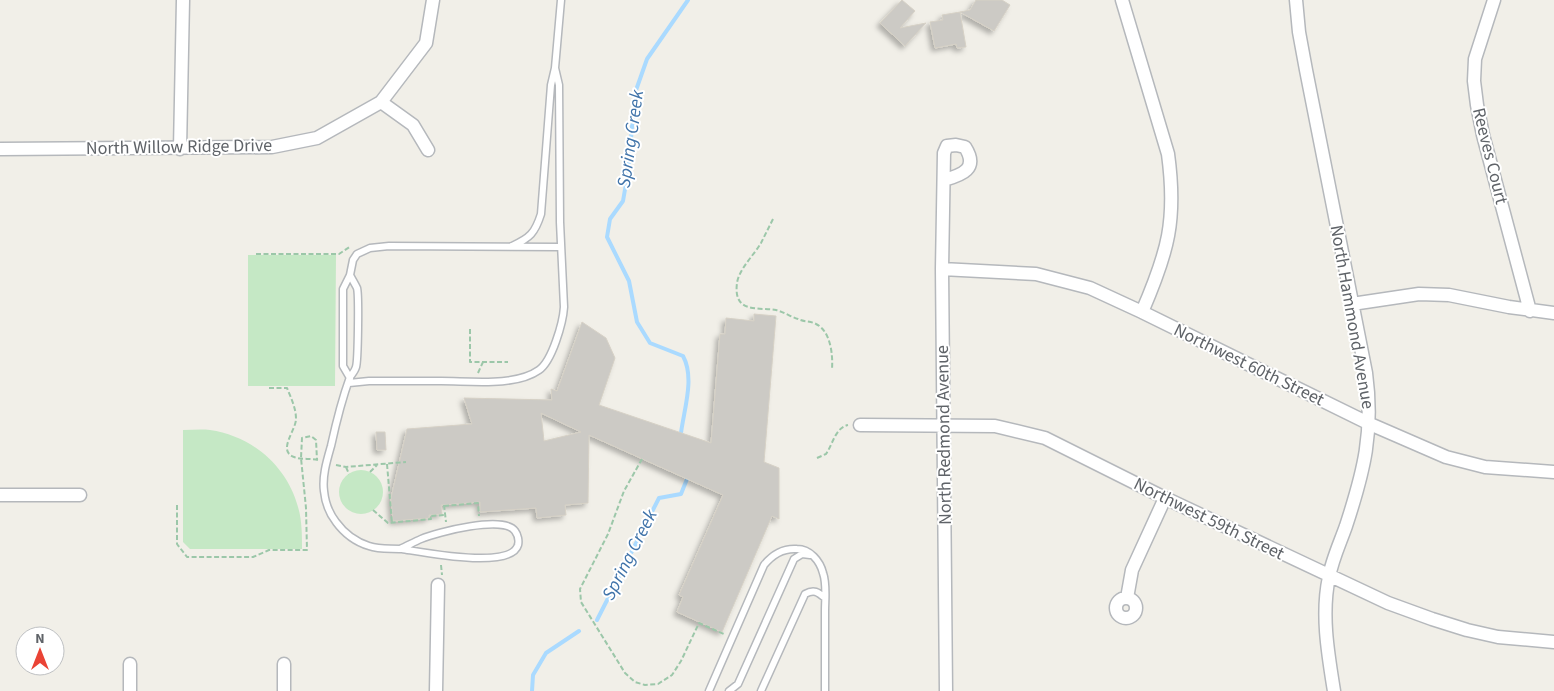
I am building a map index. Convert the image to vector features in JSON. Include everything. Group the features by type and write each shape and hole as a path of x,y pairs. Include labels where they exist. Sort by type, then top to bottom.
{"street":[{"path":"180,149 183,0"},
{"name":"North Willow Ridge Drive","path":"0,149 272,148 317,138 380,102 426,43 433,0"},
{"path":"1122,0 1168,154 1171,177 1171,224 1166,250 1142,312"},
{"name":"North Hammond Avenue","path":"1296,0 1306,70 1370,400 1370,424 1366,455 1358,488 1329,576 1326,601 1326,628 1334,691"},
{"name":"Reeves Court","path":"1494,0 1476,59 1474,81 1477,106 1530,311"},
{"path":"380,102 413,124 428,150"},
{"name":"North Redmond Avenue","path":"944,180 942,269 946,691"},
{"name":"Northwest 60th Street","path":"942,269 1036,274 1090,288 1370,424 1446,457 1485,467 1554,472"},
{"path":"1352,304 1411,295 1448,295 1530,311 1554,313"},
{"name":"Northwest 59th Street","path":"860,425 995,426 1045,438 1165,498 1388,603 1467,630 1498,636 1554,642"},
{"path":"0,495 80,495"},
{"path":"1128,598 1132,570 1165,498"},
{"path":"436,691 438,585"},
{"path":"130,664 130,691"},
{"path":"284,664 284,691"}],"lane":[{"path":"510,247 526,240 536,229 541,214 551,85 555,68 561,0"},
{"path":"350,380 508,381 520,379 541,369 547,362 563,314 559,85 555,68"},
{"path":"350,380 343,366 343,289 350,275 353,260 363,250 390,246 561,247"},
{"path":"350,275 357,289 357,366 343,398 325,470 324,491 326,502 335,522 360,543 380,549 400,549 422,554 475,558 509,555 518,547 518,539 516,532 512,528 497,524 445,531 400,549"},
{"path":"709,691 764,566 776,554 790,549 806,551 813,556 823,572 825,598 825,691"},
{"path":"729,691 738,684 794,559 802,554 813,556"},
{"path":"761,691 805,594 813,591 818,592 825,598"}],"path":[{"path":"773,219 737,281 739,297 743,304 750,309 777,310 799,320 816,324 823,329 833,358 832,369"},
{"path":"256,254 339,254 356,245 363,250"},
{"path":"470,329 470,362 508,362"},
{"path":"478,374 483,362"},
{"path":"177,505 177,544 187,557 252,557 269,550 306,550 306,508 301,458 302,438 311,436 316,440 319,460 301,458 291,456 287,448 296,418 294,406 287,388 269,388"},
{"path":"817,458 826,454 838,430 848,425 860,425"},
{"path":"642,459 624,491 608,534 580,589 581,602 625,673 640,684 658,684 672,675 681,661 699,623 727,635"},
{"path":"336,465 346,467 406,462"},
{"path":"387,464 392,523"},
{"path":"370,472 377,465"},
{"path":"346,467 349,474"},
{"path":"446,522 444,506 478,503 480,526"},
{"path":"373,510 388,523 430,520 430,516 445,515"}],"green space":[{"path":"248,255 336,255 335,386 248,386"},
{"path":"183,430 207,430 225,433 240,439 266,455 286,479 293,492 300,517 302,549 190,549 183,542"},
{"path":"357,470 365,470 377,476 383,492 377,508 365,514 357,514 345,508 339,496 339,488 345,476"}],"building":[{"path":"902,0 915,11 900,28 926,23 905,46 880,23"},
{"path":"976,0 1002,0 1010,5 994,31 960,12 970,10"},
{"path":"960,12 966,47 957,48 956,44 935,48 930,22 943,20 942,15"},
{"path":"754,314 776,316 764,462 779,468 779,519 772,516 722,632 677,612 683,597 679,595 723,495 589,435 588,503 565,505 566,515 537,518 536,508 480,512 480,502 441,505 442,514 429,515 429,518 393,521 391,498 407,429 472,424 464,398 552,400 551,389 557,391 582,322 606,338 615,358 599,405 711,443 720,334 725,334 726,318 754,321","holes":["541,413 581,432 544,441"]},
{"path":"376,432 385,432 386,450 377,450"}],"waterway":[{"name":"Spring Creek","path":"681,433 688,384 688,374 683,356 650,343 637,322 629,281 607,237 610,219 623,201 628,172 635,93 647,59 688,0"},
{"name":"Spring Creek","path":"597,620 659,498 681,494 687,479"},
{"name":"Spring Creek","path":"532,691 533,675 546,653 579,631"}]}
